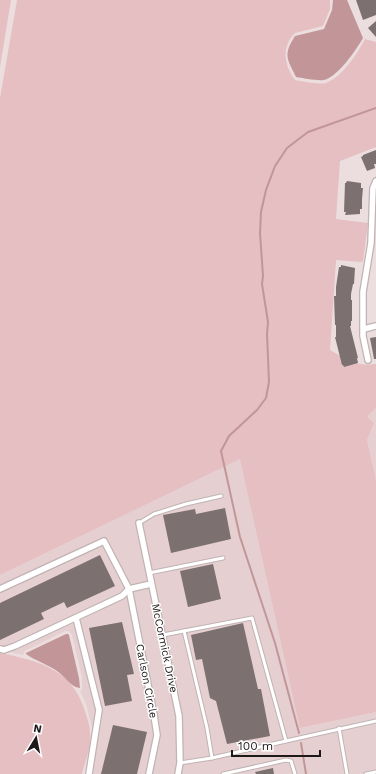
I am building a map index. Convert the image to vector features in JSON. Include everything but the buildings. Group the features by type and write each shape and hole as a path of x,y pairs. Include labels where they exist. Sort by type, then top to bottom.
{"street":[{"path":"368,360 363,336 363,292 371,243 373,188 376,181"},
{"path":"364,329 376,326"},
{"name":"McCormick Drive","path":"139,523 179,716 180,763 178,774"},
{"name":"Carlson Circle","path":"0,589 104,541 128,589 152,707 156,735 149,774"},
{"path":"0,649 4,650 15,646 76,618 122,596 128,589 151,584"},
{"path":"76,618 99,710 89,774"}],"lane":[{"path":"139,523 154,514 186,504 221,496"},
{"path":"149,574 224,558"},
{"path":"162,635 252,618 286,741"},
{"path":"184,631 207,728 212,758"},
{"path":"180,763 212,758 339,728 376,721"},
{"path":"339,728 348,774"},
{"path":"223,774 286,760 291,762 295,774"},
{"path":"366,774 376,772"}],"shaded area":[{"path":"0,0 11,0 0,67"},
{"path":"17,0 330,0 330,9 323,26 295,33 286,50 286,62 295,80 315,83 326,83 344,70 354,58 365,39 376,42 376,147 340,161 336,219 368,223 363,261 336,260 330,350 352,362 376,364 376,408 367,416 374,423 367,440 376,480 376,712 300,728 240,459 0,575 0,98"},
{"path":"333,0 347,0 363,38 341,69 329,78 324,80 314,80 296,77 290,65 288,56 291,42 295,36 324,29 332,10"},
{"path":"376,408 376,480 367,440 374,423 367,416"},
{"path":"241,458 301,728 376,712 376,774 181,774 183,763 182,715 141,519 135,521 147,581 130,585 106,540 103,538 0,586 0,575"},
{"path":"102,545 125,589 120,593 15,643 4,647 0,646 0,593"},
{"path":"149,588 176,717 177,763 175,774 152,774 160,735 132,592"},
{"path":"127,596 151,715 153,735 150,757 146,774 92,774 102,709 80,620"},
{"path":"74,623 96,711 93,731 86,704 80,691 82,689 82,677 72,635 69,631 65,631 25,651 23,655 10,652"},
{"path":"66,634 69,635 80,688 73,686 60,673 26,654"},
{"path":"0,653 41,664 63,676 72,685 85,711 90,729 89,748 82,774 0,774"}],"waterway":[{"path":"299,733 275,643 240,537 221,451 229,436 257,410 266,398 269,382 268,322 262,284 263,276 260,233 261,212 266,190 275,166 287,148 308,132 376,108"},
{"path":"301,743 306,774"}]}
